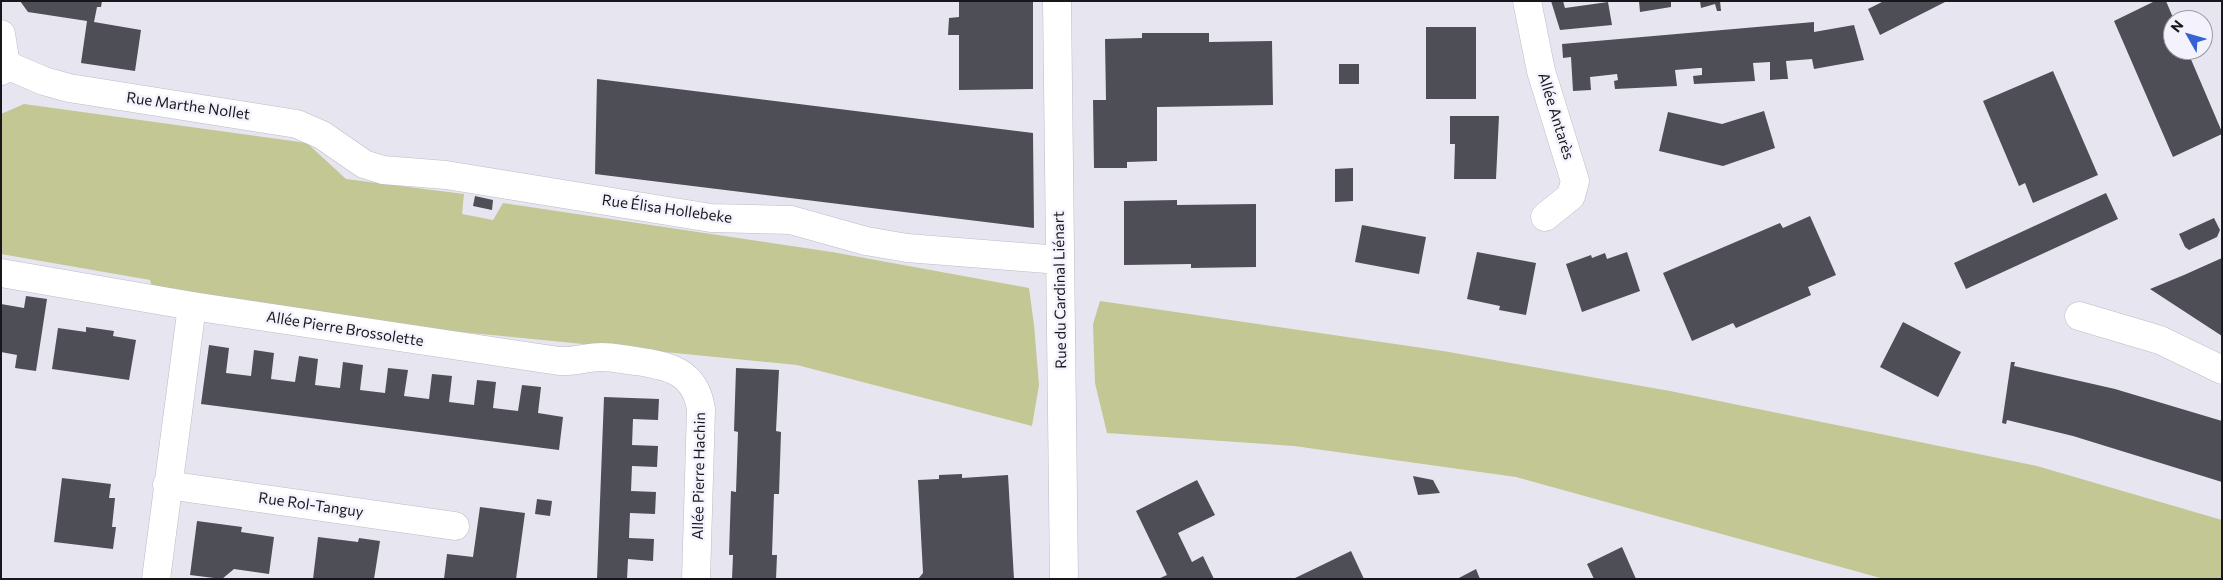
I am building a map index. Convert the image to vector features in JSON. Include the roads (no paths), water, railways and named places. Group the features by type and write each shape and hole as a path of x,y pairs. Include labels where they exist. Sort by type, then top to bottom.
{"street":[{"name":"Rue du Cardinal Liénart","path":"1057,1 1064,579"},
{"name":"Allée Antarès","path":"1527,1 1542,71 1576,181 1571,196 1545,216"},
{"path":"1,34 5,52 2,68"},
{"name":"Rue Marthe Nollet","path":"2,68 69,88 272,118 297,124 322,136 364,164"},
{"name":"Rue Élisa Hollebeke","path":"364,164 383,170 446,175 711,218 791,220 884,244 1060,270"},
{"name":"Allée Pierre Brossolette","path":"1,273 192,306 559,361 608,357 664,365 686,377"},
{"path":"156,579 192,306"},
{"path":"2079,316 2160,340 2222,370"},
{"name":"Allée Pierre Hachin","path":"686,377 696,391 701,409 696,579"},
{"name":"Rue Rol-Tanguy","path":"168,485 455,526"}]}
